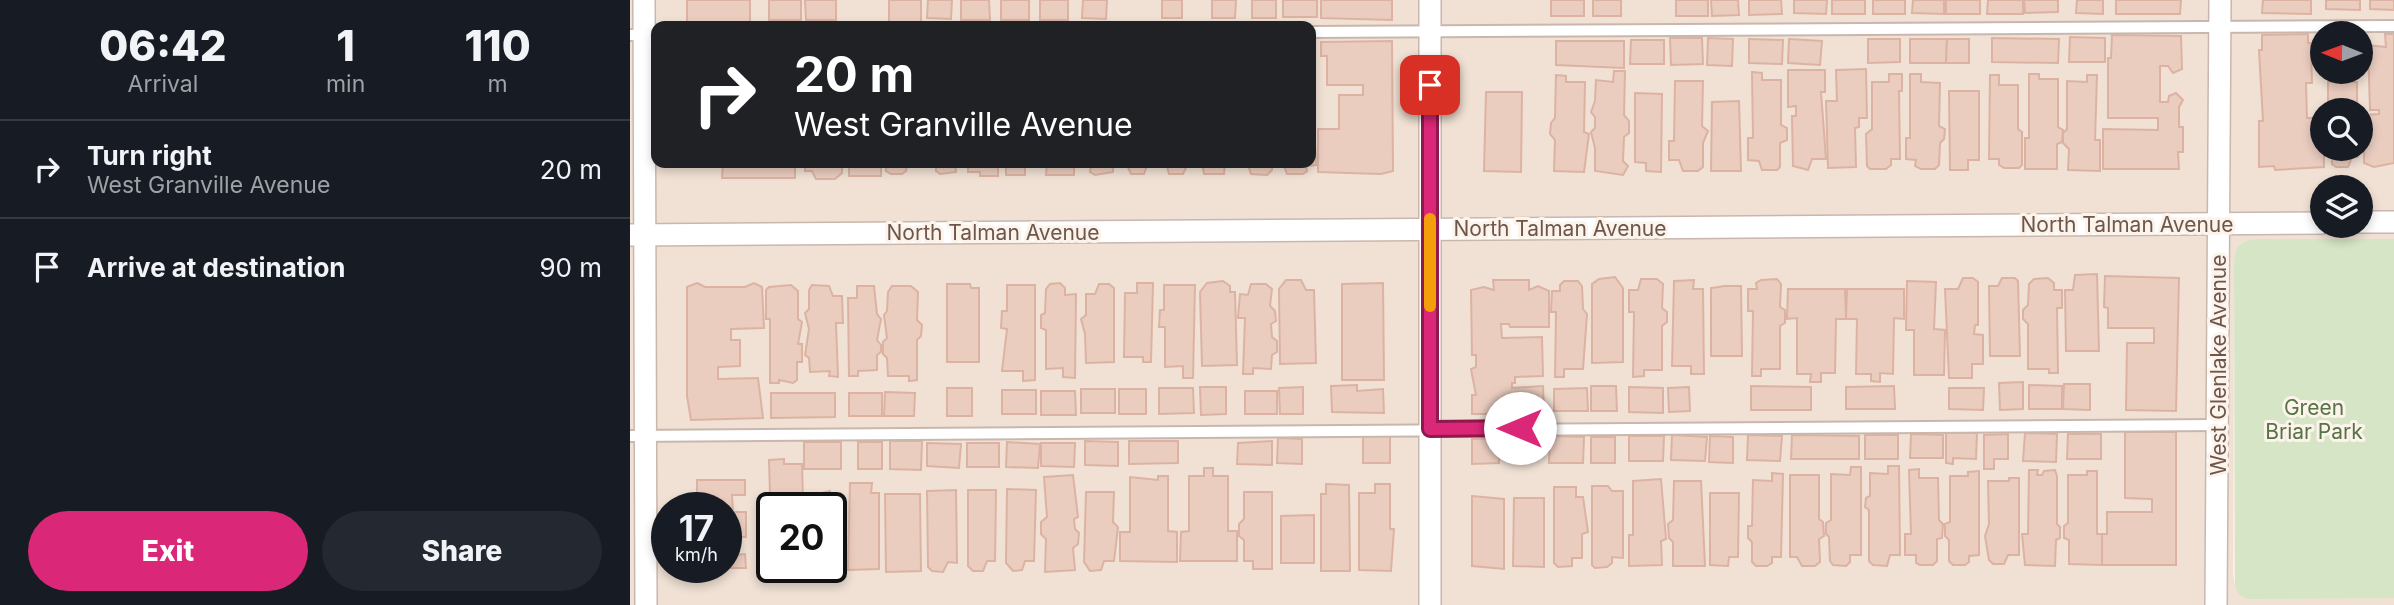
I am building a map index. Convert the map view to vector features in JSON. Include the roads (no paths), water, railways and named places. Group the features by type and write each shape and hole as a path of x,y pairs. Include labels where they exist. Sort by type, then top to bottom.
{"street":[{"path":"644,0 637,234 638,436 646,605"},
{"path":"1430,0 1430,605"},
{"name":"West Glenlake Avenue","path":"2216,605 2220,0"},
{"path":"2373,222 2394,222"},
{"name":"North Talman Avenue","path":"637,234 2310,223"}],"lane":[{"path":"1316,32 2394,26"},
{"path":"638,436 2218,425"}],"park label":[{"name":"Green Briar Park","path":"2314,419"}]}
